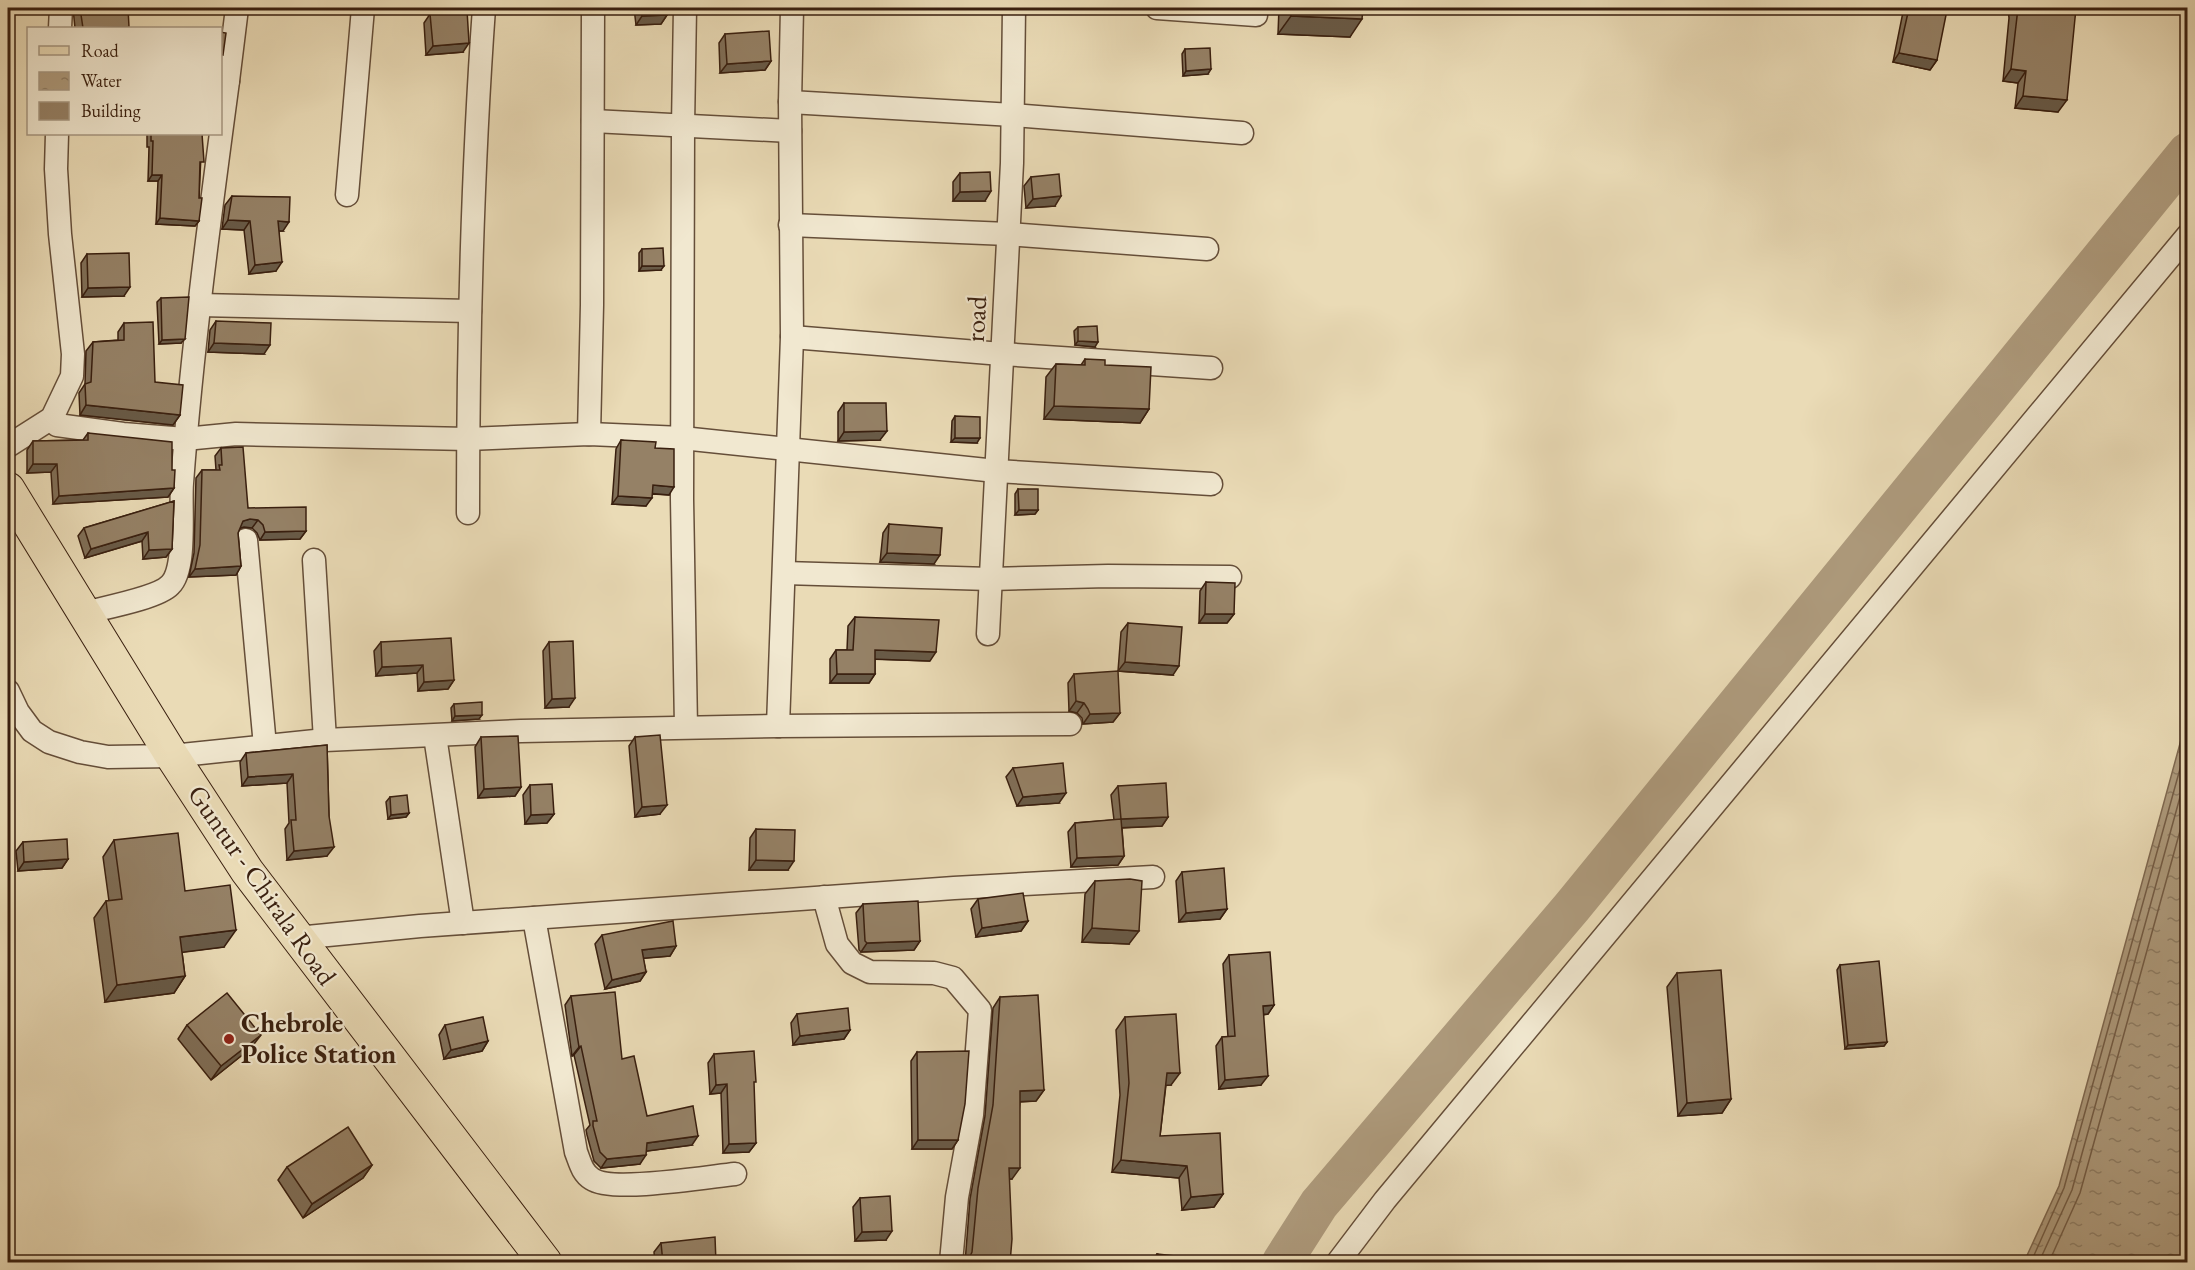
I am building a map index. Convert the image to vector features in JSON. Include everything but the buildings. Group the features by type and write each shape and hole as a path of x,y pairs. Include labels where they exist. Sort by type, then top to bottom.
{"main road":[{"name":"Guntur - Chirala Road","path":"8,489 172,756 247,871 545,1263"}],"street":[{"path":"60,27 61,8"},
{"path":"222,99 237,8"},
{"path":"347,195 363,8"},
{"path":"468,513 470,311 476,120 484,8"},
{"path":"589,434 592,8"},
{"path":"685,8 682,126 682,438 686,727"},
{"path":"778,726 792,337 789,102 792,8"},
{"name":"road","path":"988,634 1008,234 1014,8"},
{"path":"1158,8 1256,15"},
{"path":"789,102 1242,133"},
{"path":"593,121 790,131"},
{"path":"8,447 52,418 72,376 74,354 60,234 56,169 57,135"},
{"path":"84,613 154,594 170,586 178,574 185,439 218,135"},
{"path":"790,225 1008,234 1207,249"},
{"path":"1338,1263 1392,1191 2187,235"},
{"path":"199,305 470,311"},
{"path":"792,337 1211,368"},
{"path":"52,418 57,425 185,439 236,434 468,439 589,434 682,438 996,471 1211,484"},
{"path":"246,540 265,746"},
{"path":"314,560 325,740"},
{"path":"784,573 990,579 1108,576 1230,577"},
{"path":"8,691 18,712 32,731 49,742 80,752 108,757 172,756 325,740 521,731 686,727 1070,724"},
{"path":"435,736 463,923"},
{"path":"297,938 463,923 824,897 1153,877"},
{"path":"824,897 837,944 852,963 870,972 934,973 953,978 980,1010 972,1116 957,1197 951,1263"},
{"path":"534,918 576,1152 583,1170 592,1179 605,1185 627,1185 735,1174"}],"water":[{"path":"2187,718 2187,1262 2024,1262 2059,1186"}],"waterway":[{"path":"1282,1262 1319,1204 1572,907 2188,152"}],"place":[{"name":"Chebrole Police Station","path":"229,1039"}]}
